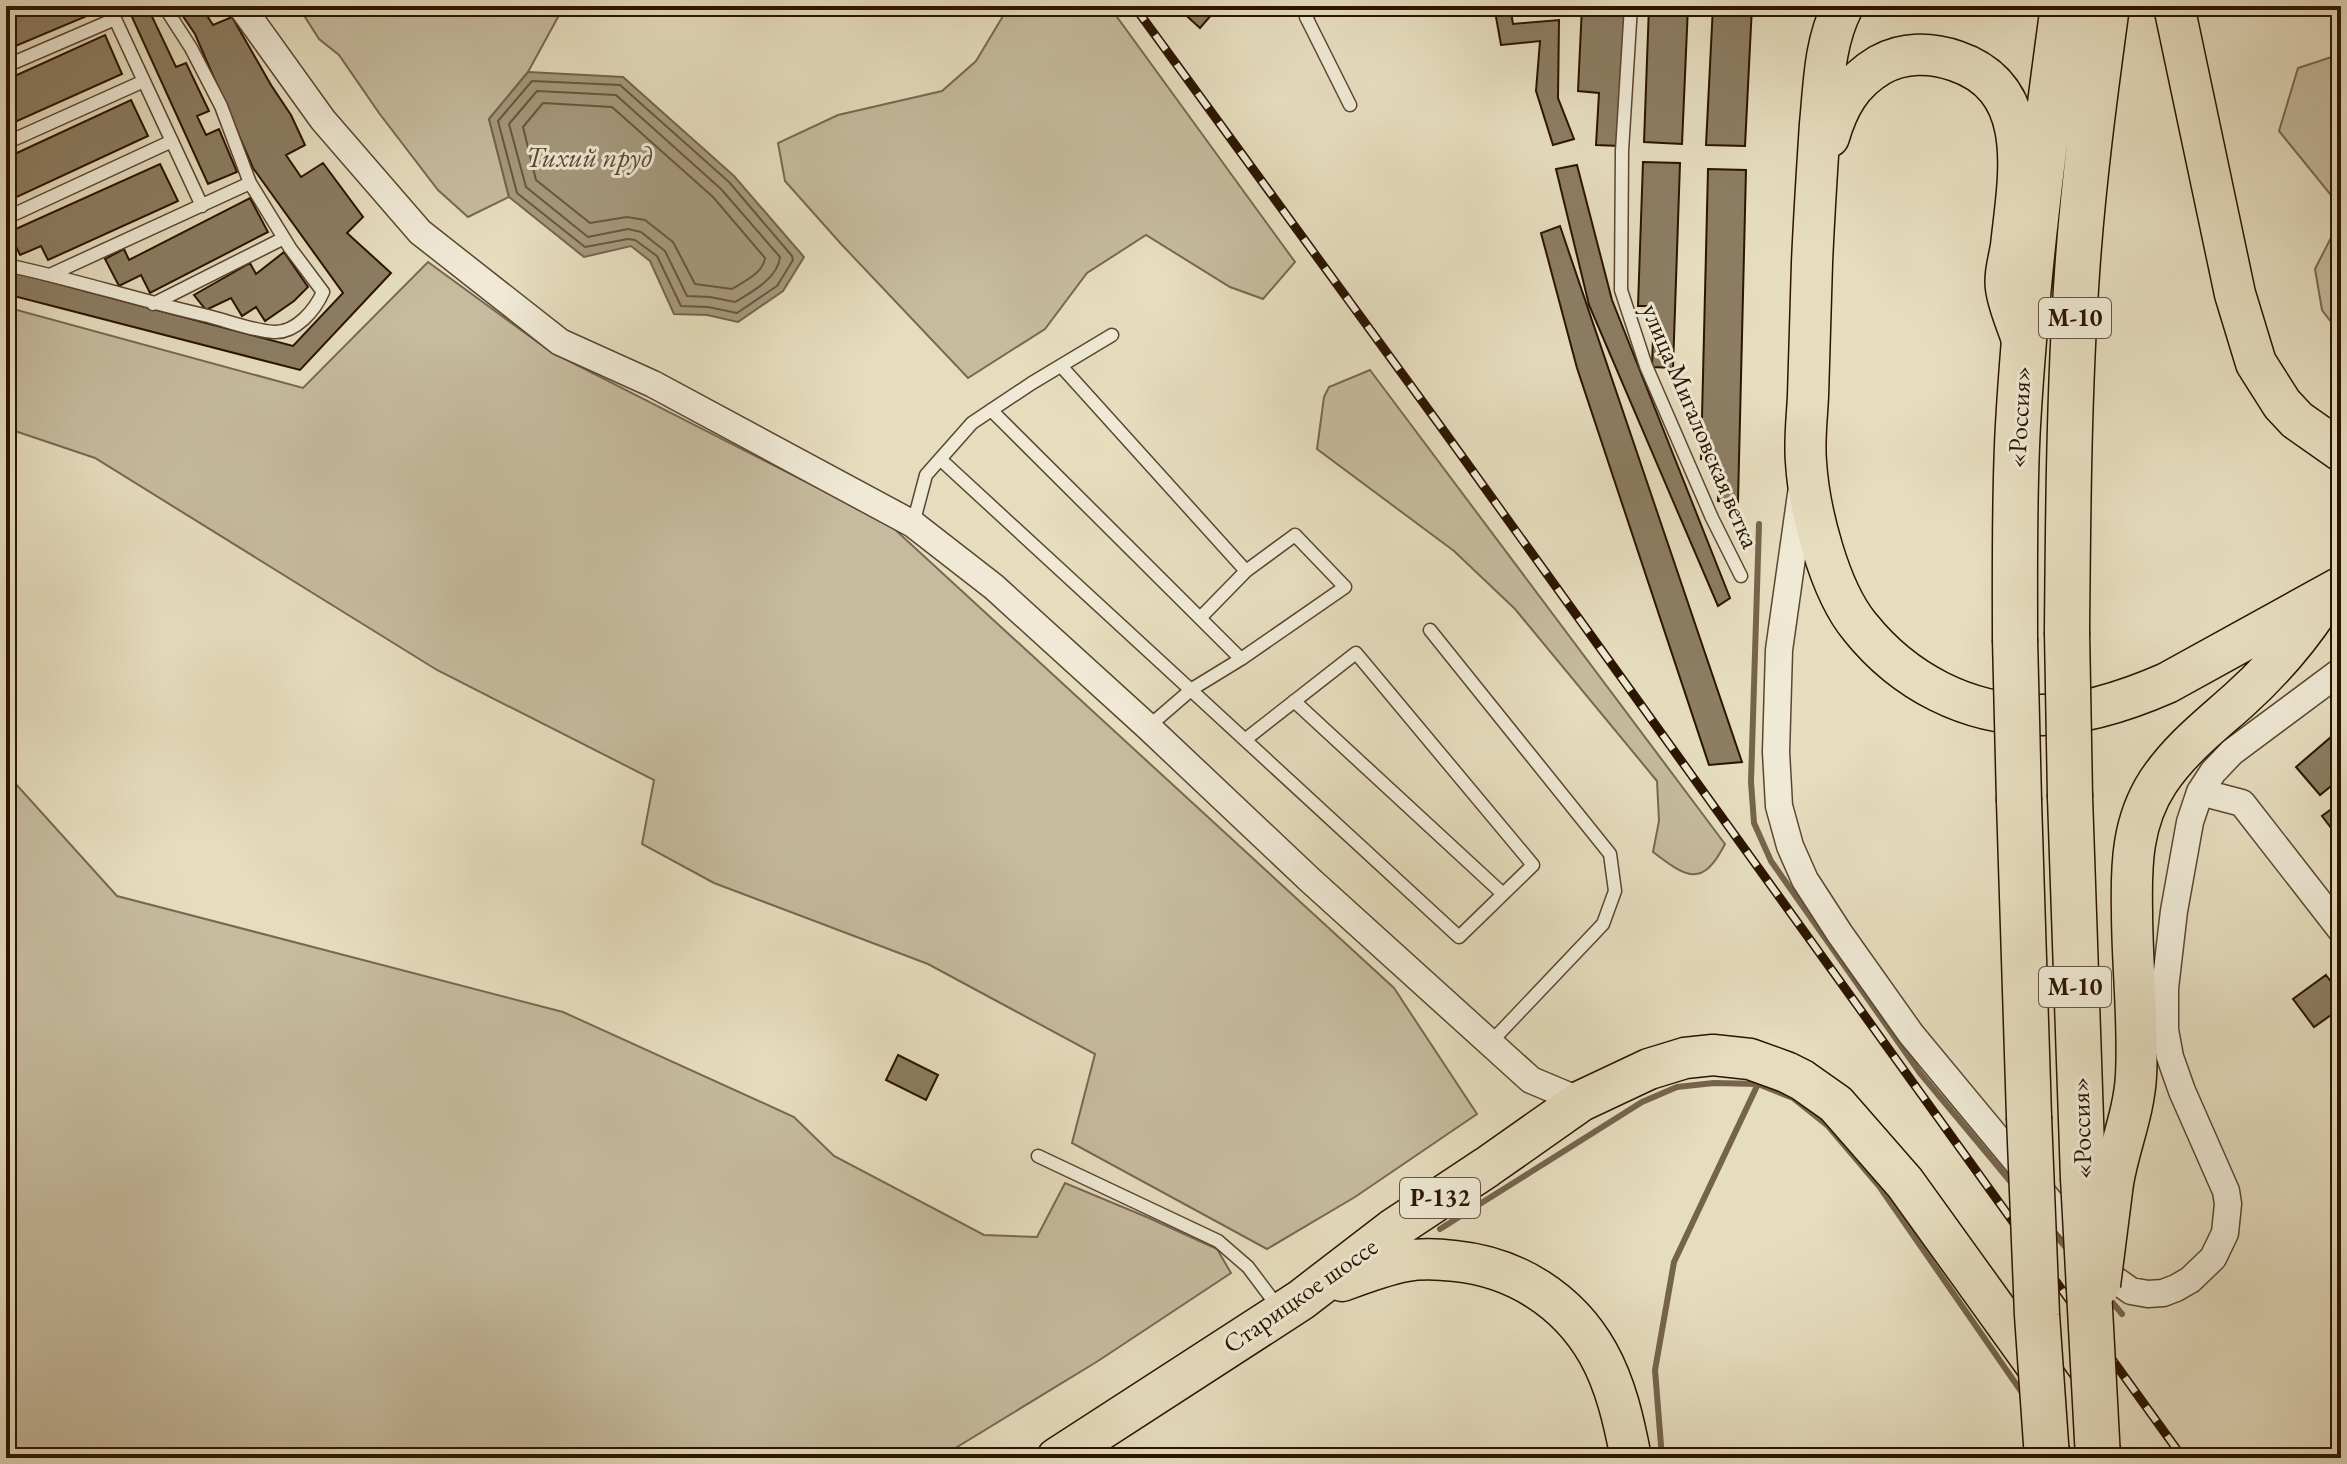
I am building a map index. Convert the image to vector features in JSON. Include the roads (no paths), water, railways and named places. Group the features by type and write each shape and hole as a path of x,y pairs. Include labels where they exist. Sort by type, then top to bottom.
{"highway":[{"name":"«Россия»","path":"2047,1458 2037,1315 2029,1117 2015,639 2018,428 2023,344 2063,6"},
{"name":"«Россия»","path":"2100,1458 2092,1345 2098,1180 2070,797 2067,632 2077,271 2107,6"}],"main road":[{"path":"1843,6 1826,56 1814,199 1806,462 1820,542 1839,593 1858,625 1882,652 1907,673 1948,697 1976,706 2037,715 2066,713 2143,693 2190,671 2335,591"},
{"path":"2174,6 2235,294 2256,363 2282,404 2297,420 2341,451"},
{"path":"1814,199 1835,117 1857,82 1882,64 1912,55 1947,58 1974,68 2001,94 2018,132 2017,186 2006,287 2023,344"},
{"path":"2098,1180 2118,1152 2132,1108 2136,1077 2132,874 2135,836 2140,819 2158,782 2177,757 2263,677 2335,591"},
{"name":"Старицкое шоссе","path":"1070,1454 1292,1306 1392,1230 1581,1101 1649,1069 1700,1056 1734,1056 1786,1072 1836,1104 1905,1183 2100,1458"},
{"path":"1292,1306 1360,1274 1427,1258 1490,1267 1525,1280 1570,1316 1600,1356 1618,1400 1631,1458"},
{"path":"2027,1458 2037,1315"}],"street":[{"path":"241,6 323,120 420,232 560,342 653,384 913,524 994,587 1531,1080 1581,1101"},
{"path":"1806,462 1779,650 1779,806 1790,846 1805,880 1911,1034 2114,1279 2131,1291 2163,1293 2176,1288 2202,1269 2219,1247 2227,1219 2226,1191 2182,1091 2170,1057 2165,1030 2165,988 2174,911 2190,822 2200,792 2232,752 2341,671"},
{"path":"2200,792 2242,803 2341,930"}],"lane":[{"path":"109,6 202,206"},
{"path":"6,265 52,274 153,304 276,332 296,324 316,307 323,292 250,183 221,106 191,48 164,6"},
{"path":"1295,6 1306,17 1350,105"},
{"path":"1306,17 1315,6"},
{"name":"улица Мигаловская ветка","path":"1631,6 1622,151 1621,290 1646,366 1712,518 1741,576"},
{"path":"6,66 115,19"},
{"path":"6,143 144,81"},
{"path":"6,218 172,141"},
{"path":"52,274 250,183"},
{"path":"153,304 284,238"},
{"path":"913,524 926,475 972,423 1112,335"},
{"path":"1061,366 1246,571"},
{"path":"991,410 1241,659"},
{"path":"940,459 1459,937 1533,865 1356,653 1246,739"},
{"path":"1148,727 1192,689 1345,587 1295,535 1246,571 1200,618"},
{"path":"1430,630 1610,854 1615,891 1603,924 1490,1043"},
{"path":"1294,701 1503,894"},
{"path":"1038,1156 1218,1241 1292,1306"}],"water":[{"name":"Тихий пруд","path":"528,72 623,77 734,176 804,257 783,291 738,322 707,315 674,314 650,261 631,246 584,257 509,197 489,119"}],"waterway":[{"path":"1759,524 1751,782 1754,823 1771,861 1920,1073 2015,1187"},
{"path":"1440,1229 1642,1102 1677,1087 1714,1083 1758,1084 1793,1098 1828,1126 1879,1186 2023,1394"},
{"path":"1662,1458 1655,1370 1674,1262 1758,1084"},
{"path":"2050,1229 2069,1251"},
{"path":"2107,1296 2122,1314"}],"railway":[{"path":"1134,6 2183,1458"}]}
